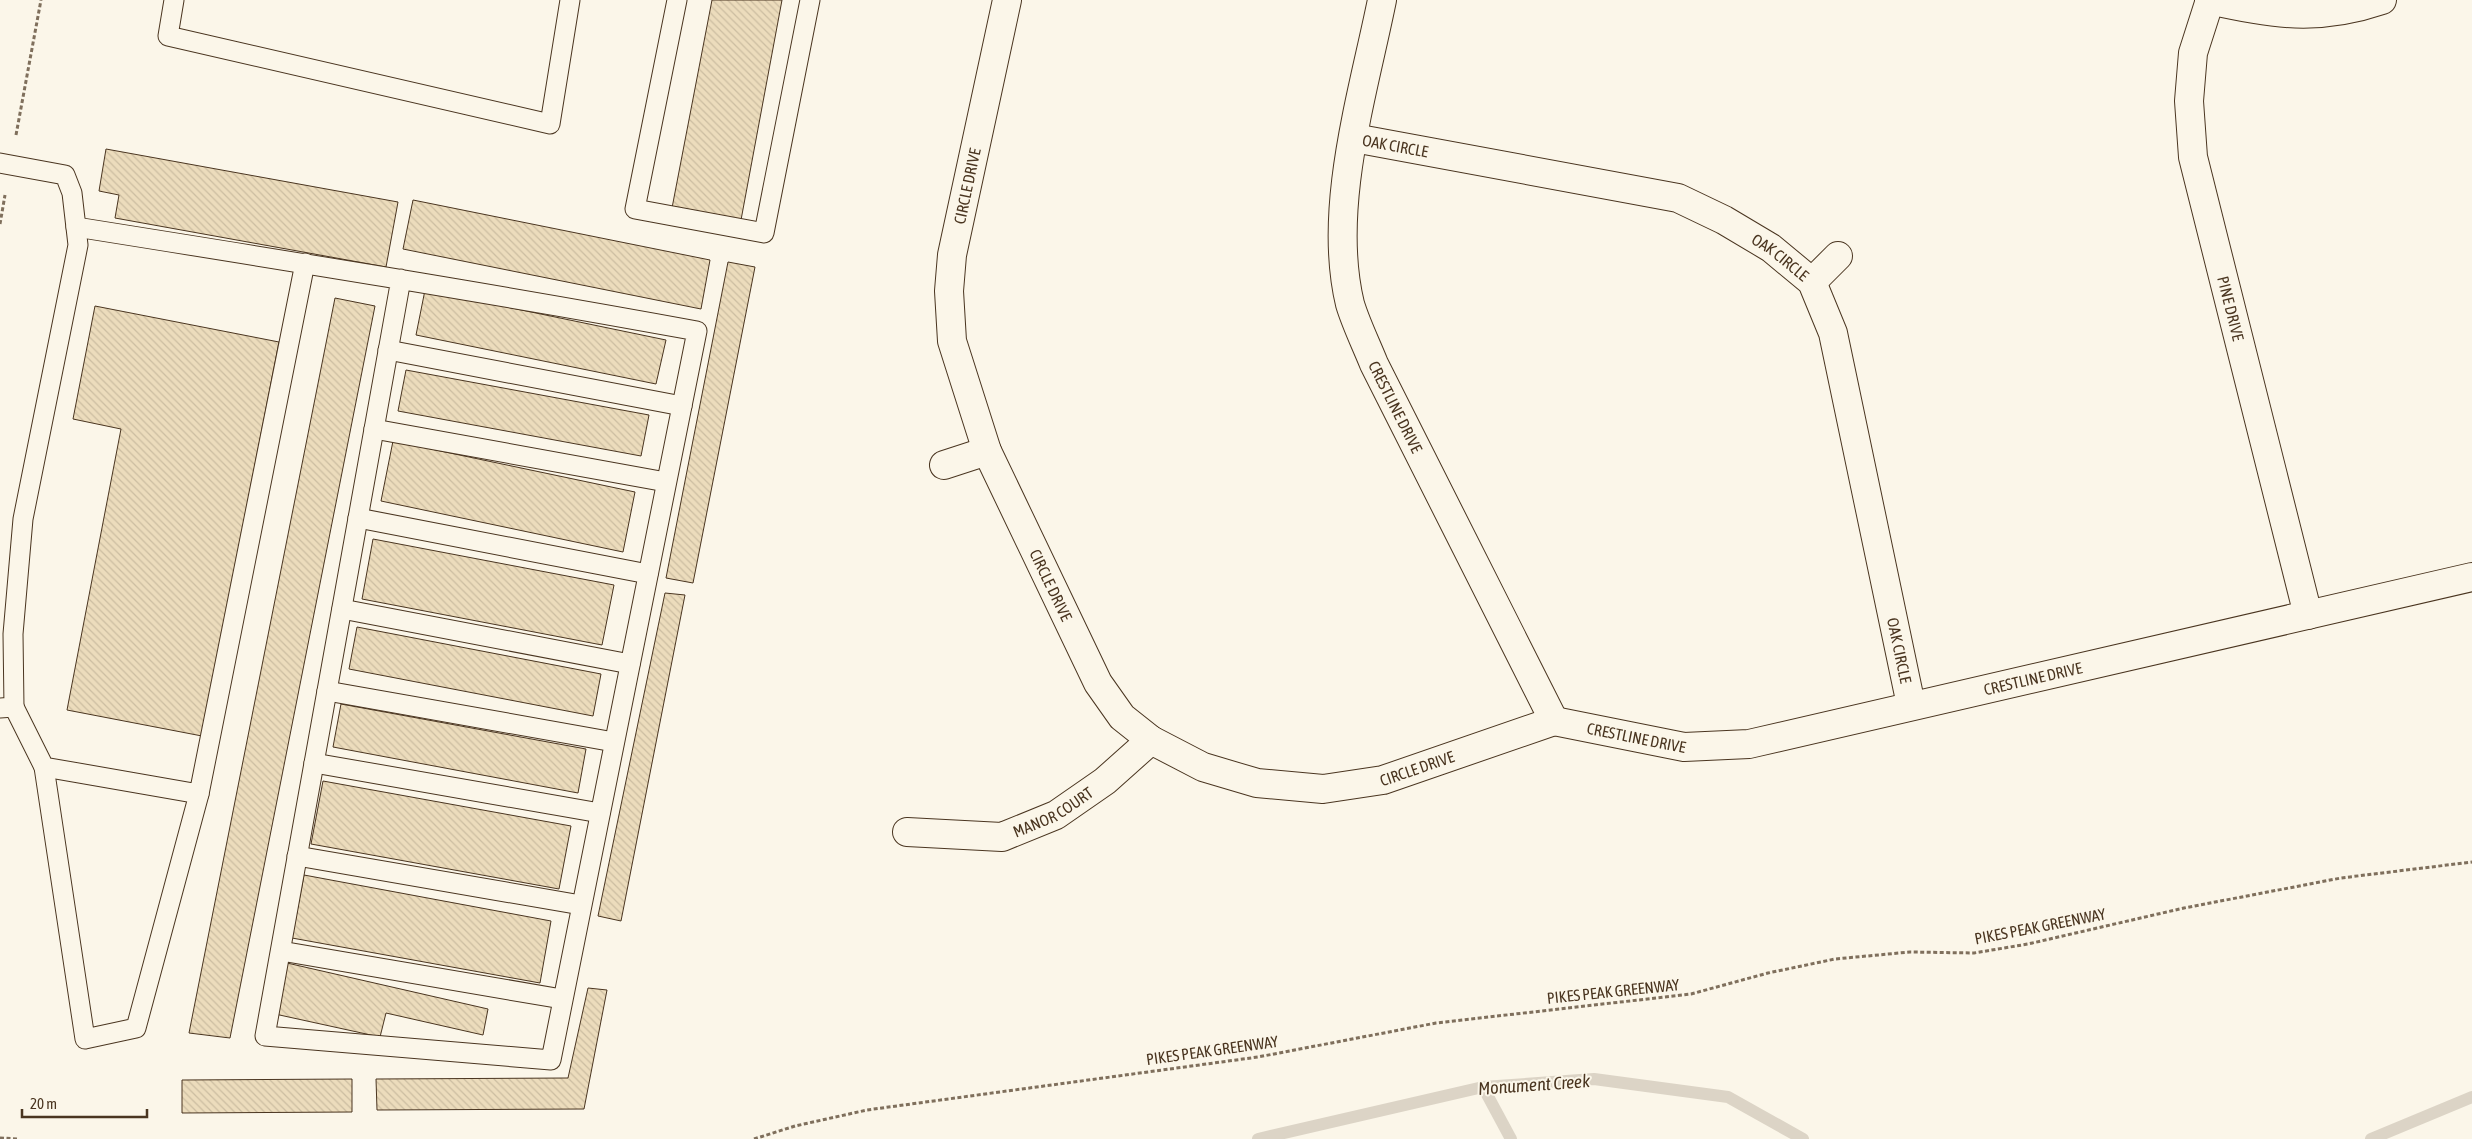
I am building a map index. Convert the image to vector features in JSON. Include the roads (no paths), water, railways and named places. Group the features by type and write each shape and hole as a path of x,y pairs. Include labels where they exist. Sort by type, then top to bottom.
{"street":[{"name":"CIRCLE DRIVE","path":"1007,0 952,255 949,291 952,341 987,451 1098,683 1122,717 1151,740 1203,767 1257,782 1323,789 1383,780 1554,720"},
{"name":"CRESTLINE DRIVE","path":"1382,0 1343,199 1343,258 1350,304 1374,364 1554,720 1622,736 1684,747 1749,744 1911,705 2472,577"},
{"path":"2210,0 2278,14 2317,14 2359,8 2382,0"},
{"name":"PINE DRIVE","path":"2210,0 2193,53 2189,101 2194,156 2308,615"},
{"name":"OAK CIRCLE","path":"1354,138 1678,198 1724,220 1771,248 1812,282 1833,333 1911,705"},
{"path":"1812,282 1838,256"},
{"path":"944,465 987,451"},
{"name":"MANOR COURT","path":"907,832 1002,838 1056,815 1105,781 1151,740"}],"lane":[{"path":"174,0 168,36 550,124 570,0"},
{"path":"677,0 635,209 764,233 810,0"},
{"path":"5,164 64,175 72,193 78,245 23,519 7,708 44,766 84,1039 136,1028 199,794 305,263"},
{"path":"76,227 401,279 697,331 551,1060 265,1036 401,279"},
{"path":"388,350 682,406"},
{"path":"374,429 666,482"},
{"path":"358,518 648,574"},
{"path":"342,609 630,664"},
{"path":"327,691 614,742"},
{"path":"314,763 600,813"},
{"path":"44,766 199,794"},
{"path":"298,856 581,905"},
{"path":"280,951 562,999"}],"waterway":[{"name":"Monument Creek","path":"1258,1139 1483,1087 1594,1079 1728,1097 1803,1139"},
{"path":"1483,1087 1511,1139"},
{"name":"Monument Creek","path":"2371,1139 2472,1097"}]}
